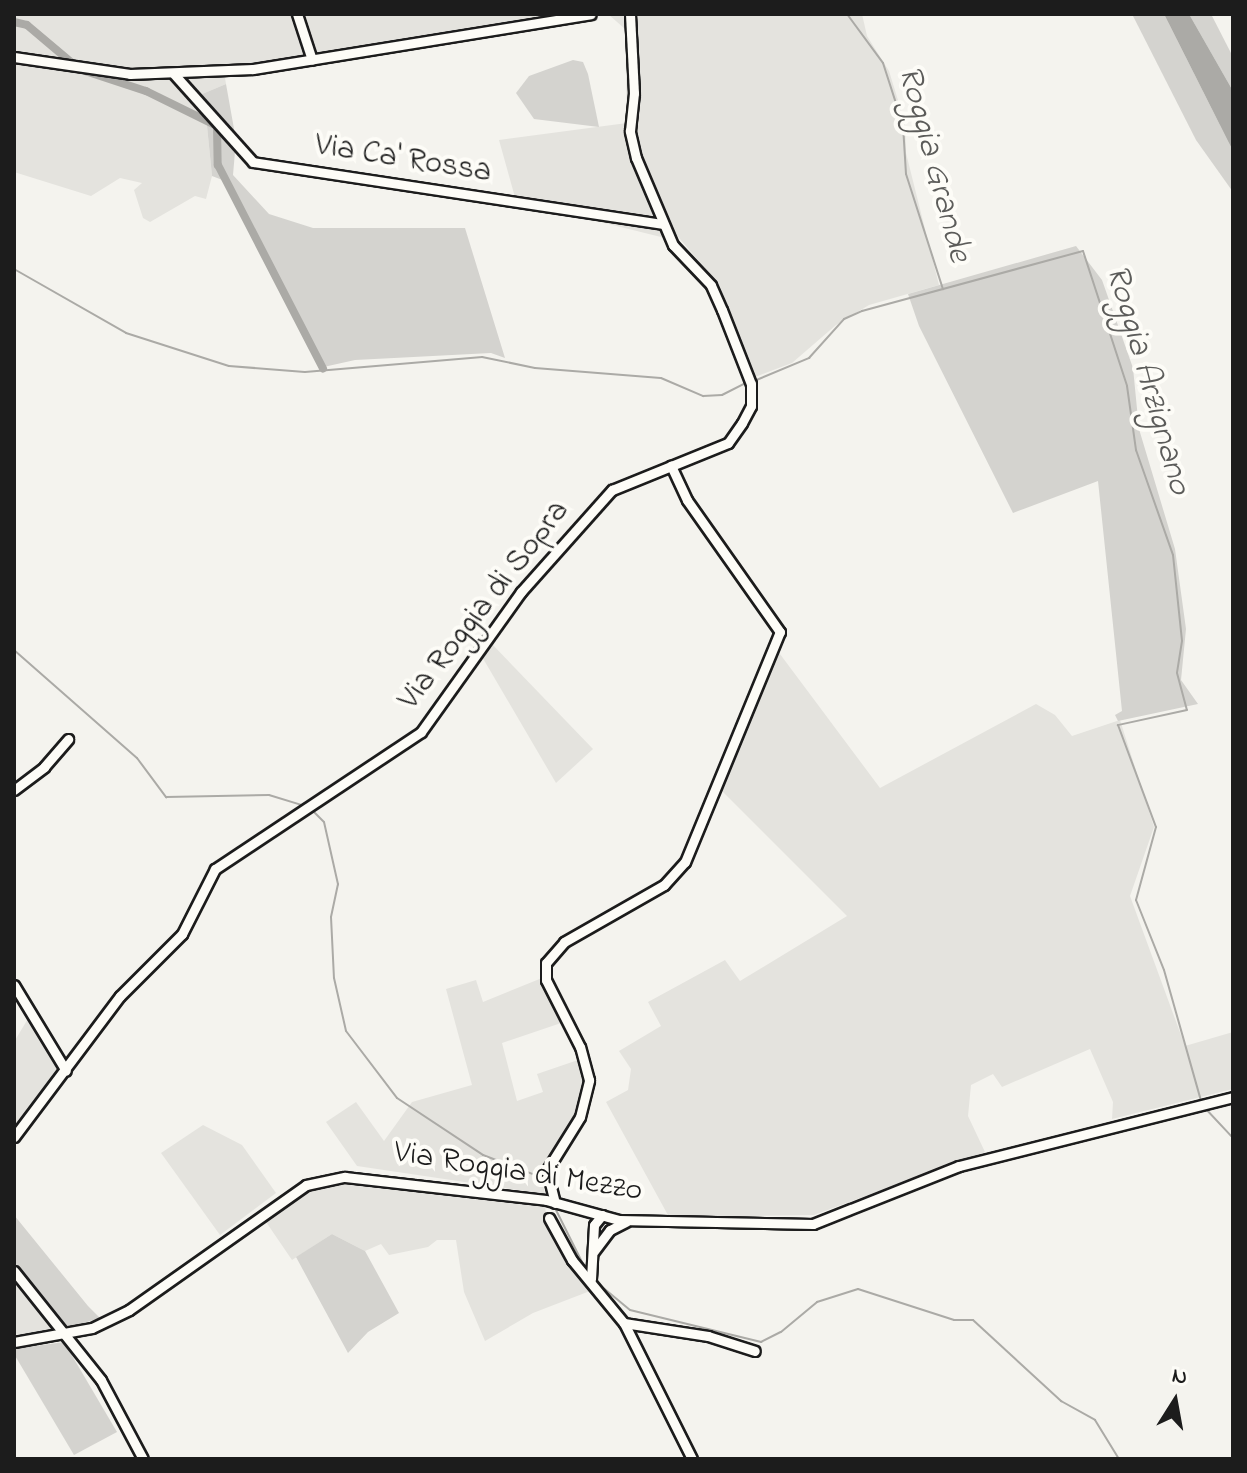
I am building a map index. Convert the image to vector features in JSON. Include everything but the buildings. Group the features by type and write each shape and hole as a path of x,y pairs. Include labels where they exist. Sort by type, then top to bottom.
{"street":[{"path":"297,14 312,60"},
{"path":"14,57 83,70 174,74 312,60 591,14"},
{"path":"630,14 634,93 630,131 662,224"},
{"name":"Via Ca' Rossa","path":"174,74 253,162 662,224"},
{"name":"Via Roggia di Sopra","path":"14,1137 120,996 182,934 215,869 421,732 521,592 612,490 728,443 751,406 751,384 711,285 673,245 662,224"},
{"path":"591,1279 592,1253 585,1217 555,1203 547,1170 580,1117 589,1080 580,1047 546,980 546,963 564,942 664,885 685,862 780,632 687,500 671,466"},
{"path":"14,790 44,767 68,739"},
{"path":"14,985 66,1071"},
{"name":"Via Roggia di Mezzo","path":"14,1342 65,1335 129,1310 306,1185 374,1176 555,1203 634,1220 813,1224 959,1166 1233,1097"},
{"path":"592,1253 604,1228 602,1215"},
{"path":"549,1218 572,1260 591,1279 624,1323 692,1459"},
{"path":"592,1253 610,1230 634,1220"},
{"path":"14,1271 101,1380 143,1459"},
{"path":"624,1323 708,1336 755,1351"}],"shaded area":[{"path":"14,14 608,14 225,78 226,84 195,97 207,126 212,176 206,199 195,196 150,222 143,218 134,190 142,183 120,178 91,196 14,172"},
{"path":"608,14 862,14 867,36 889,71 905,123 906,153 939,285 869,305 836,325 792,363 755,377 720,286 674,232 628,125 635,167 665,238 516,201 499,140 627,123 625,29"},
{"path":"1132,14 1164,14 1233,151 1233,192 1196,140"},
{"path":"1164,14 1189,14 1233,91 1233,151"},
{"path":"1189,14 1211,14 1233,57 1233,91"},
{"path":"573,60 583,62 588,74 599,127 534,119 516,93 529,76"},
{"path":"226,84 236,140 233,175 269,214 313,228 465,228 505,358 491,353 355,360 319,368 294,308 225,181 212,176 207,126 195,97"},
{"path":"1076,246 1102,280 1133,368 1139,429 1175,549 1186,629 1181,680 1198,704 1118,721 1115,715 1122,711 1098,481 1013,513 919,326 908,294"},
{"path":"491,643 593,749 556,783 481,655"},
{"path":"777,650 880,788 1036,704 1055,715 1072,736 1120,720 1154,827 1130,896 1185,1046 1233,1032 1233,1089 1112,1119 1113,1102 1090,1049 1002,1087 993,1074 971,1085 968,1116 985,1152 814,1215 669,1217 606,1102 628,1090 631,1069 619,1051 661,1026 648,1002 725,960 740,981 847,916 719,788"},
{"path":"542,978 564,1022 502,1043 517,1101 543,1092 537,1074 581,1059 586,1082 579,1110 541,1176 545,1194 357,1166 326,1122 356,1102 384,1141 412,1102 472,1085 446,989 476,980 483,1002"},
{"path":"29,1017 60,1066 14,1127 14,1042"},
{"path":"203,1125 242,1145 276,1193 220,1235 161,1153"},
{"path":"348,1179 536,1201 545,1207 547,1220 590,1291 533,1313 485,1341 464,1292 456,1240 437,1240 428,1247 389,1255 381,1244 365,1251 332,1234 292,1260 264,1219 309,1189"},
{"path":"14,1215 100,1318 67,1328 16,1269"},
{"path":"332,1234 365,1251 399,1313 368,1332 348,1353 296,1257"},
{"path":"14,1283 44,1317 54,1330 14,1335"},
{"path":"64,1342 117,1432 74,1455 14,1354 14,1349"}],"waterway":[{"name":"Roggia Grande","path":"847,14 883,63 903,125 906,174 943,289"},
{"name":"Roggia Arzignano","path":"14,22 27,25 79,69 146,91 217,126 218,165 323,368"},
{"name":"Roggia Arzignano","path":"754,381 809,358 844,319 862,311 1083,251 1127,386 1136,450 1173,555 1182,641 1177,673 1187,710 1118,725 1156,827 1136,900 1164,970 1201,1101"},
{"name":"Roggia Arzignano","path":"14,269 126,333 229,366 305,372 482,357 535,368 661,378 703,396 722,395 748,382"},
{"path":"14,650 137,758 166,797 269,795 305,806"},
{"path":"311,809 324,822 338,884 331,917 334,978 346,1031 397,1098 483,1155 543,1178 546,1187"},
{"name":"Roggia Arzignano","path":"1204,1107 1233,1138"},
{"path":"555,1208 586,1270"},
{"path":"595,1281 630,1310 761,1342 781,1332 817,1302 858,1289 954,1320 973,1320 1061,1401 1095,1420 1119,1459"}]}
